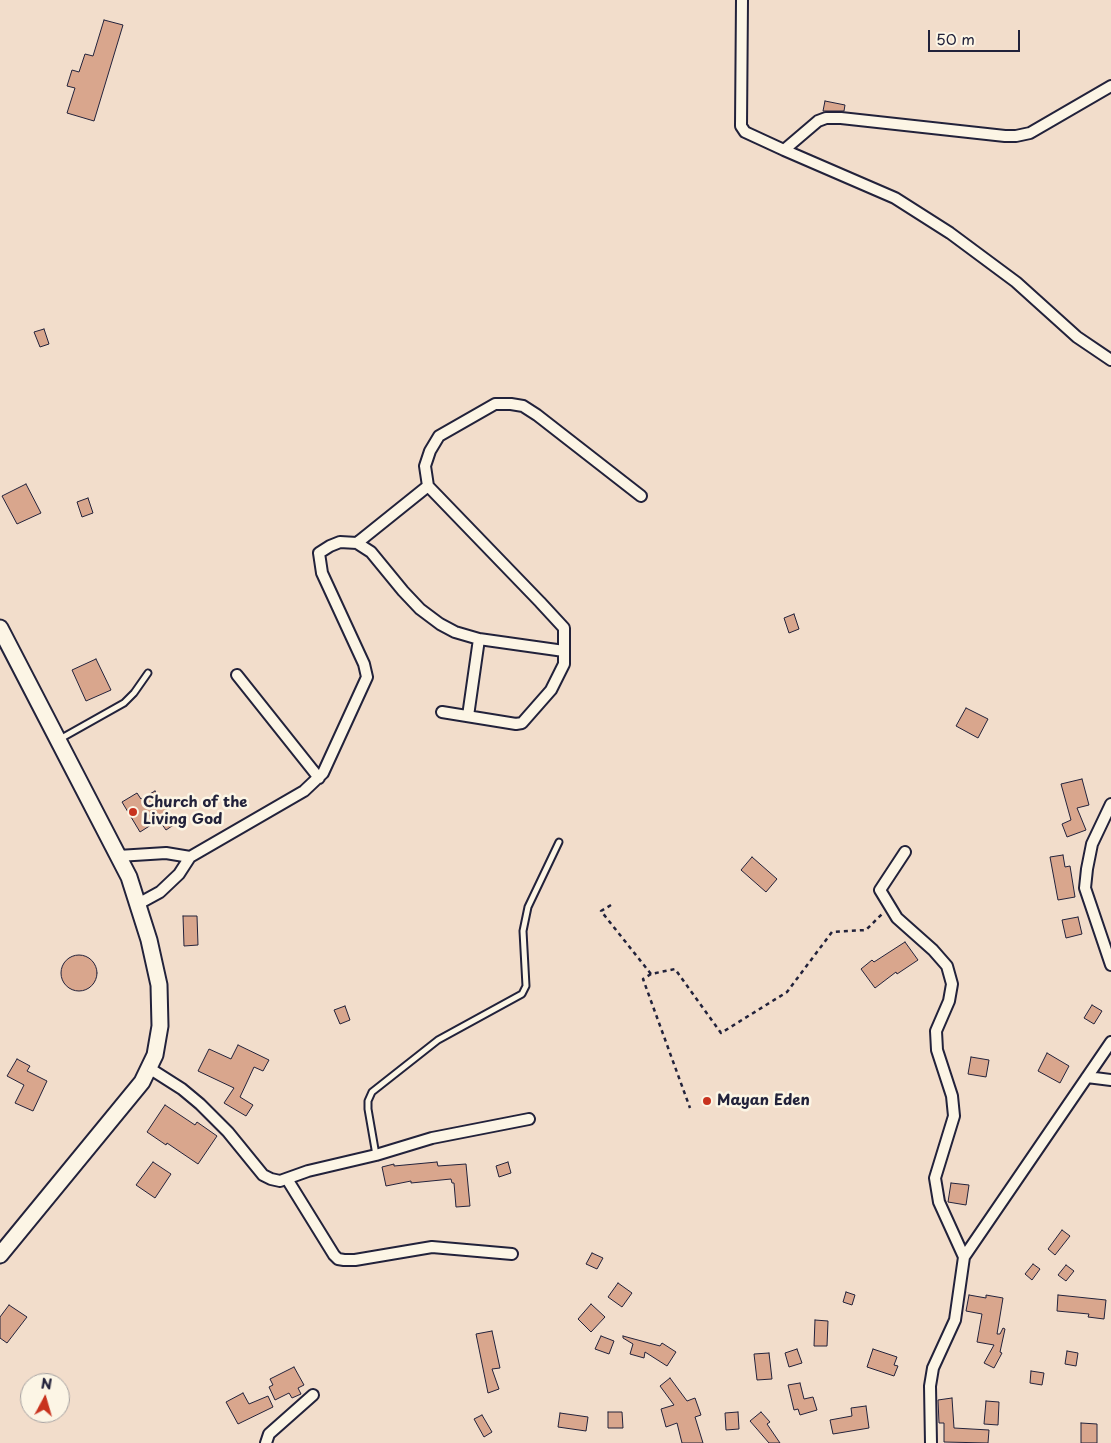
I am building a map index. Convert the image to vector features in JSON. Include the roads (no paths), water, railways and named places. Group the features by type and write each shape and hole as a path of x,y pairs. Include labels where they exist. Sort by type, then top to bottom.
{"main road":[{"path":"0,628 129,877 149,940 159,985 160,1026 155,1055 142,1082 0,1255"}],"street":[{"path":"742,0 741,126 745,132 895,198 950,232 1016,282 1077,337 1111,360"},
{"path":"784,150 818,121 826,118 1016,136 1030,132 1111,86"},
{"path":"442,712 516,724 522,723 551,690 564,664 564,628 428,486 425,466 430,451 439,436 495,404 523,406 537,414 640,496"},
{"path":"357,543 428,486"},
{"path":"138,904 160,892 179,874 190,857 304,791 323,774 367,677 364,664 322,573 319,553 340,542 357,543 371,552 403,592 420,609 440,624 456,632 479,639 564,651"},
{"path":"468,716 479,639"},
{"path":"237,675 319,778"},
{"path":"1111,804 1092,844 1086,869 1085,888 1111,965"},
{"path":"905,852 880,890 897,918 933,950 946,966 952,984 950,1001 936,1031 937,1050 952,1096 954,1116 935,1178 938,1202 964,1258"},
{"path":"118,856 166,853 190,857"},
{"path":"931,1443 930,1386 934,1368 956,1320 964,1258 1111,1042"},
{"path":"148,1068 182,1089 200,1104 228,1132 263,1175 280,1181 320,1168 376,1155 432,1138 529,1119"},
{"path":"1087,1076 1111,1080"},
{"path":"287,1179 334,1256 338,1259 355,1260 432,1247 512,1254"},
{"path":"266,1443 269,1434 313,1395"}],"lane":[{"path":"58,740 124,702 134,693 148,674"},
{"path":"376,1155 368,1110 368,1101 372,1092 438,1040 522,994 526,986 523,931 528,907 559,842"}],"place":[{"name":"Church of the Living God","path":"133,812"},
{"name":"Mayan Eden","path":"707,1101"}]}
